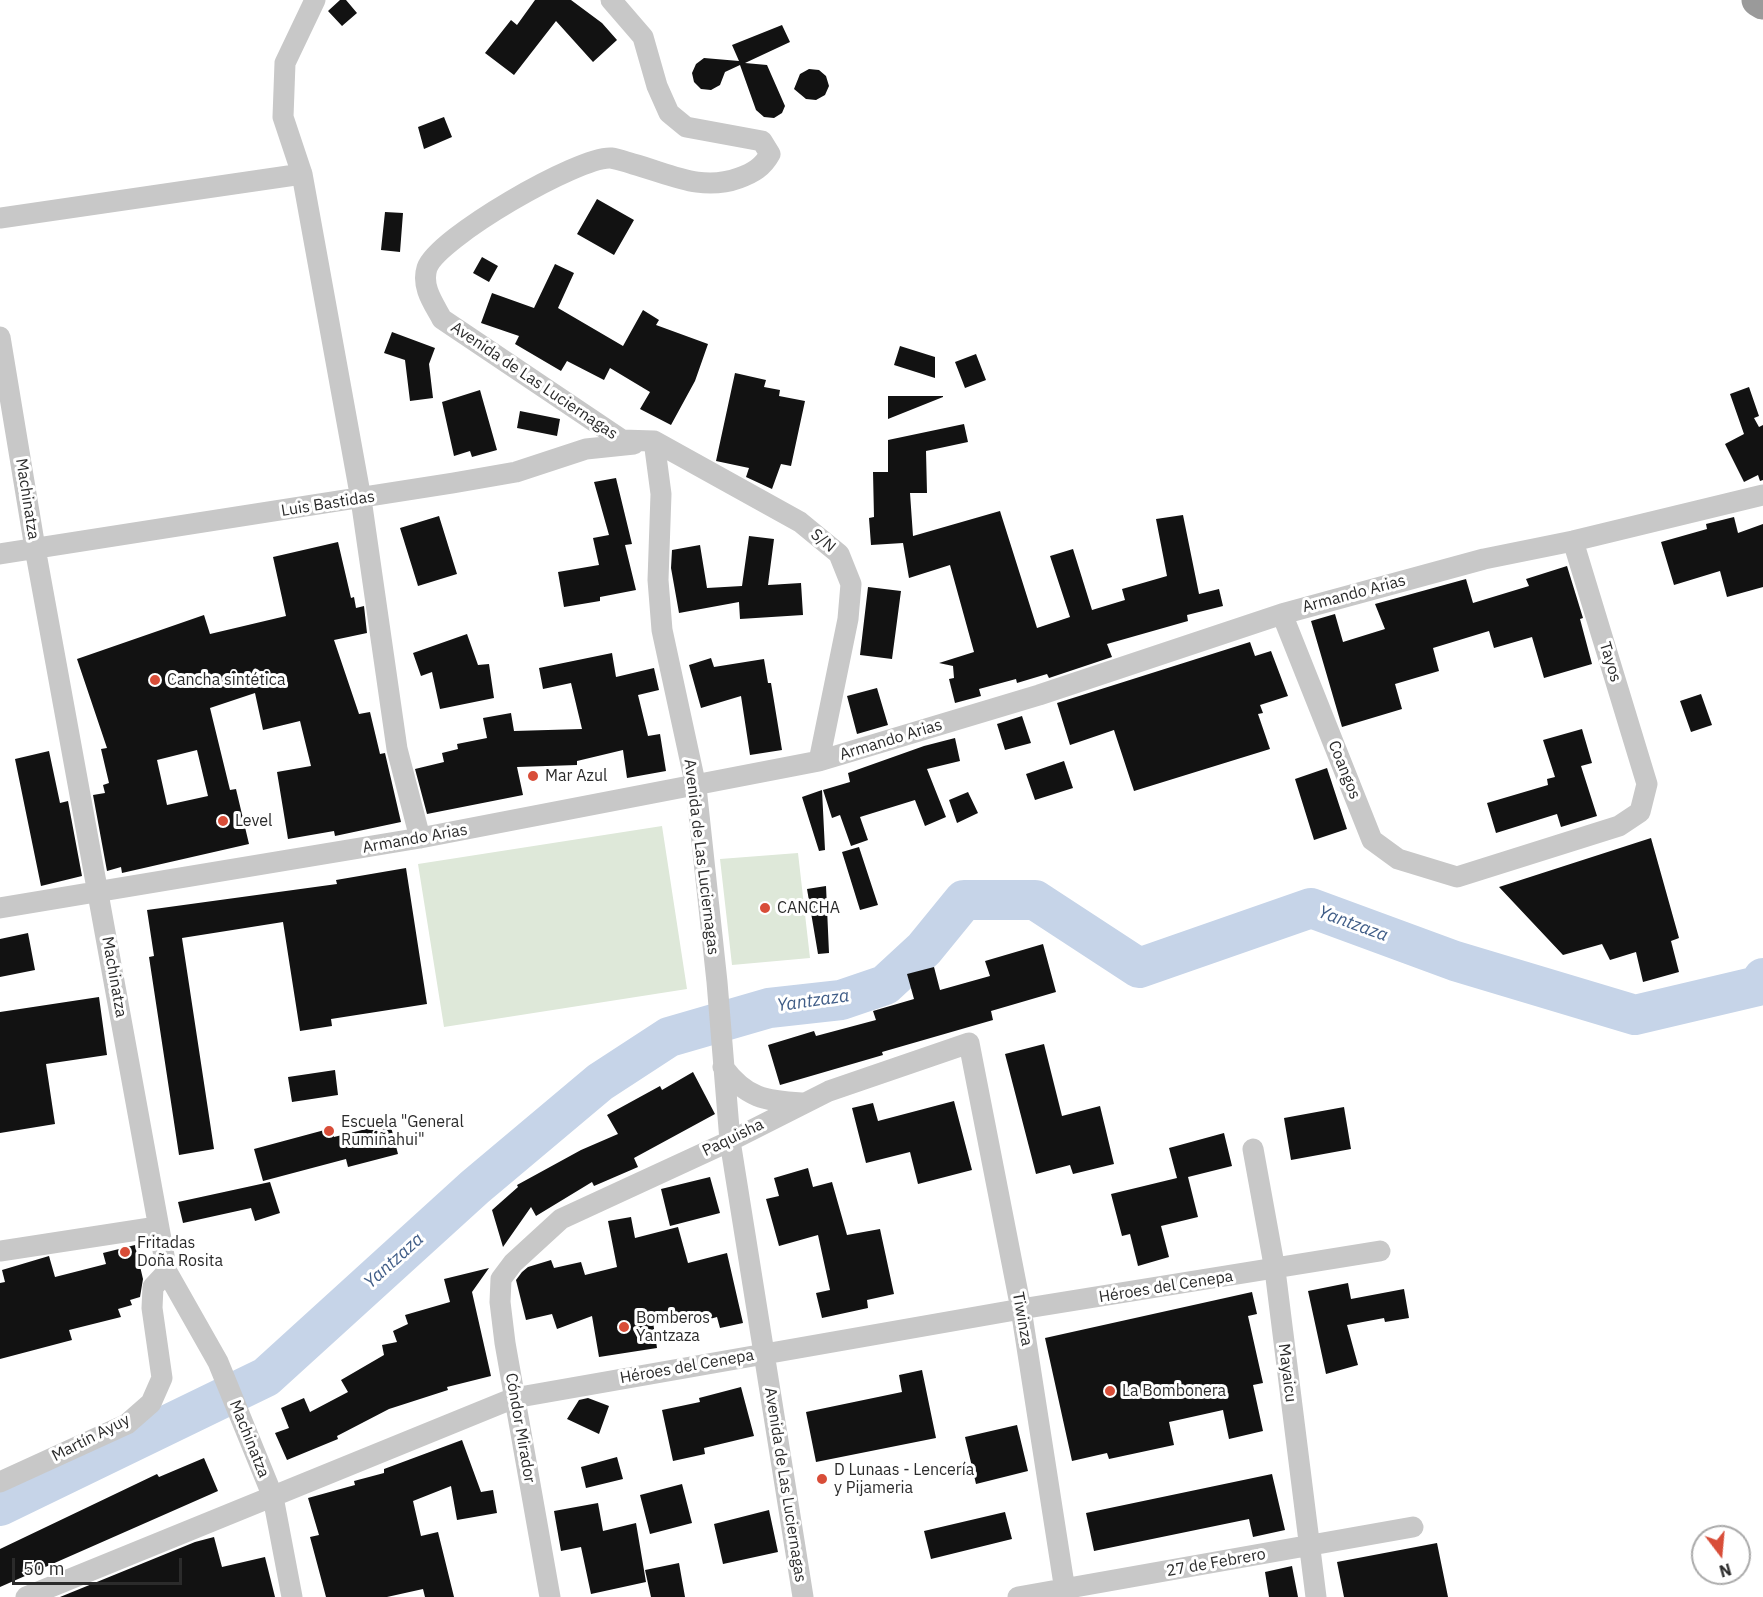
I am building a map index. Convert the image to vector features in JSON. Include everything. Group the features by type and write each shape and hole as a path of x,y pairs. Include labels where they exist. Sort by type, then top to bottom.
{"highway":[{"path":"1758,0 1763,3"}],"street":[{"path":"315,0 285,63 283,117 302,174 361,499 397,749 420,838"},
{"name":"Avenida de Las Luciernagas","path":"615,4 643,37 657,86 669,113 686,127 762,141 770,154 764,165 749,175 721,184 687,182 610,158 581,165 527,191 440,250 427,269 427,291 442,319 622,440 654,441 661,494 658,580 662,630 696,787 717,982 730,1141 803,1597"},
{"path":"0,218 302,174"},
{"name":"Machinatza","path":"0,337 35,548 167,1272 218,1362 273,1497 292,1597"},
{"name":"Luis Bastidas","path":"0,554 361,499 516,472 586,450 654,441"},
{"name":"S/N","path":"654,441 800,522 839,554 851,584 848,619 819,761"},
{"name":"Armando Arias","path":"0,908 420,838 696,787 819,761 1039,695 1282,614 1484,559 1573,541 1763,495"},
{"name":"Tayos","path":"1457,877 1620,826 1640,812 1647,784 1573,541"},
{"name":"Coangos","path":"1282,614 1372,840 1398,859 1457,877"},
{"name":"Paquisha","path":"513,1263 561,1219 730,1141 829,1090 969,1043"},
{"name":"Tiwinza","path":"969,1043 1021,1309 1065,1593"},
{"path":"722,1059 735,1084 755,1097 776,1102 804,1103"},
{"name":"Mayaicu","path":"1253,1149 1275,1269 1316,1597"},
{"path":"0,1251 157,1227"},
{"name":"Héroes del Cenepa","path":"35,1595 514,1398 1021,1309 1380,1251"},
{"name":"Cóndor Mirador","path":"513,1263 501,1279 500,1302 514,1398 550,1597"},
{"name":"Martín Ayuy","path":"0,1482 127,1424 151,1403 162,1378 152,1308 153,1287 167,1272"},
{"name":"27 de Febrero","path":"1018,1597 1065,1593 1413,1527"}],"green space":[{"path":"662,826 687,989 444,1027 418,864"},
{"name":"CANCHA","path":"798,853 810,958 732,965 720,859"}],"building":[{"path":"340,0 346,0 357,13 342,26 328,11"},
{"path":"535,0 571,0 602,23 617,40 593,62 556,21 514,75 485,53 511,20 517,25"},
{"path":"782,25 790,42 745,63 767,65 785,106 782,113 774,118 764,117 756,110 740,65 725,72 720,85 711,90 701,89 694,82 692,73 696,64 704,58 739,61 732,45"},
{"path":"809,69 819,70 826,76 829,86 825,95 816,100 806,99 794,89 800,74"},
{"path":"444,117 452,137 424,149 418,127"},
{"path":"597,199 634,220 614,255 577,234"},
{"path":"385,212 403,213 400,252 381,250"},
{"path":"482,257 498,266 489,282 473,273"},
{"path":"555,264 574,273 558,308 623,346 643,310 659,320 656,325 708,344 695,381 671,425 640,409 650,392 610,368 604,380 567,361 561,371 515,344 519,336 481,323 492,293 534,308"},
{"path":"392,332 435,348 429,364 433,398 410,401 405,360 384,353"},
{"path":"900,346 935,357 935,378 894,365"},
{"path":"976,354 986,380 965,388 955,362"},
{"path":"735,373 766,380 764,387 780,390 779,396 805,401 791,466 781,464 772,489 746,477 749,468 716,461"},
{"path":"1749,387 1759,416 1754,418 1759,427 1763,425 1763,480 1760,481 1758,475 1744,482 1725,444 1744,434 1730,394"},
{"path":"480,390 497,450 472,457 470,451 454,456 442,402"},
{"path":"888,396 943,396 943,397 888,419"},
{"path":"520,411 560,419 557,436 517,428"},
{"path":"964,424 968,442 926,451 927,493 910,493 913,536 1000,511 1037,628 1070,617 1050,556 1073,549 1092,610 1125,600 1122,589 1167,576 1156,519 1183,515 1199,594 1219,589 1223,606 1187,615 1188,621 1107,644 1112,657 1049,678 1047,674 1017,683 1016,679 979,689 981,696 955,703 949,679 954,678 953,666 939,663 974,652 950,565 909,578 903,543 871,545 869,518 874,517 873,472 888,472 888,440"},
{"path":"616,478 632,544 625,545 636,590 600,597 600,601 564,607 558,572 599,565 593,538 609,535 594,482"},
{"path":"439,516 457,574 418,586 400,528"},
{"path":"1734,517 1738,533 1763,524 1763,587 1727,597 1720,571 1674,585 1661,542 1707,529 1706,524"},
{"path":"749,536 774,539 768,585 801,583 803,615 740,619 739,602 679,613 671,568 672,550 700,545 707,588 742,586"},
{"path":"338,542 351,598 354,597 356,608 364,606 367,633 334,640 359,714 370,712 380,754 385,753 401,822 335,836 334,831 288,839 277,772 311,766 300,721 263,730 255,693 210,708 230,790 236,789 249,844 122,873 121,867 107,871 93,795 105,793 103,785 109,783 101,749 107,748 77,659 204,615 210,634 286,616 273,557","holes":["197,750 208,796 167,805 157,760"]},
{"path":"1567,566 1583,618 1580,619 1592,664 1544,678 1532,637 1494,648 1489,631 1433,648 1439,671 1395,684 1402,709 1342,727 1311,621 1335,614 1343,642 1385,629 1375,604 1466,579 1473,603 1529,586 1526,579"},
{"path":"868,587 901,591 892,659 860,655"},
{"path":"467,634 478,665 489,664 494,698 440,709 432,672 421,676 413,653"},
{"path":"1250,642 1255,656 1271,651 1288,696 1260,705 1263,713 1258,714 1270,749 1134,791 1114,730 1070,745 1057,703"},
{"path":"612,653 616,677 654,668 659,690 638,695 648,736 660,734 666,771 627,778 623,750 577,761 577,765 517,767 523,795 427,814 415,769 444,762 442,753 458,749 457,744 487,738 483,718 511,713 514,731 582,729 571,683 543,689 539,668"},
{"path":"711,658 714,667 764,659 768,683 771,683 782,750 750,755 741,696 701,708 689,665"},
{"path":"877,688 888,725 857,734 847,696"},
{"path":"1701,694 1712,725 1691,732 1680,701"},
{"path":"1022,716 1031,743 1005,750 997,724"},
{"path":"1582,729 1592,763 1581,766 1597,816 1561,827 1557,814 1496,833 1487,803 1548,785 1547,779 1555,777 1543,740"},
{"path":"955,738 960,761 927,769 946,817 925,826 915,800 860,817 868,840 851,846 840,815 832,818 823,790 850,782 848,773 924,746"},
{"path":"49,751 60,803 68,801 82,876 41,886 15,759"},
{"path":"1064,761 1073,788 1035,800 1026,774"},
{"path":"1327,768 1347,829 1314,840 1295,779"},
{"path":"822,790 825,850 819,851 802,797"},
{"path":"968,792 978,813 957,823 949,800"},
{"path":"1651,838 1679,938 1671,941 1679,972 1643,982 1636,952 1610,960 1602,944 1563,955 1499,887"},
{"path":"859,847 878,905 860,910 842,852"},
{"path":"406,868 427,1004 331,1019 332,1026 300,1031 283,922 182,938 214,1149 179,1155 149,957 154,956 147,910 337,884 336,880"},
{"path":"826,886 829,953 818,954 807,889"},
{"path":"28,933 35,970 0,977 0,939"},
{"path":"1043,944 1056,992 991,1011 993,1020 780,1085 768,1045 814,1031 816,1036 876,1020 873,1011 914,999 907,974 934,967 940,990 990,976 985,961"},
{"path":"99,997 107,1055 46,1064 55,1124 0,1133 0,1012"},
{"path":"1044,1044 1062,1116 1100,1106 1114,1164 1073,1174 1070,1165 1036,1174 1005,1054"},
{"path":"335,1070 338,1095 292,1102 288,1077"},
{"path":"693,1072 715,1114 634,1158 638,1167 594,1186 592,1182 536,1216 531,1207 503,1247 492,1210 518,1187 517,1185 581,1150 618,1134 607,1115 660,1086 662,1090"},
{"path":"954,1101 972,1170 918,1184 910,1152 866,1163 852,1108 873,1103 878,1121"},
{"path":"1344,1107 1351,1149 1291,1160 1284,1118"},
{"path":"390,1123 398,1154 348,1167 346,1159 263,1181 254,1149 332,1128 334,1137"},
{"path":"1224,1133 1232,1166 1188,1177 1198,1217 1161,1226 1169,1257 1138,1266 1130,1234 1122,1236 1111,1194 1177,1178 1169,1148"},
{"path":"808,1168 813,1187 832,1182 847,1235 880,1229 894,1294 867,1300 868,1308 822,1318 816,1293 830,1290 818,1235 779,1246 766,1199 779,1196 774,1178"},
{"path":"710,1177 720,1213 670,1226 661,1189"},
{"path":"270,1182 280,1213 255,1221 251,1208 183,1223 178,1202"},
{"path":"631,1217 635,1238 678,1227 688,1263 727,1253 743,1323 720,1328 717,1317 688,1325 685,1314 653,1322 657,1348 599,1357 592,1316 557,1329 552,1314 526,1320 516,1280 522,1272 528,1267 551,1260 554,1268 581,1262 585,1275 617,1267 608,1221"},
{"path":"135,1245 143,1279 140,1297 130,1300 132,1305 118,1309 121,1317 69,1330 72,1340 0,1359 0,1283 5,1282 2,1270 49,1256 55,1277 106,1264 103,1253"},
{"path":"489,1268 472,1292 491,1376 447,1387 448,1390 389,1409 337,1436 338,1439 287,1460 275,1433 289,1428 281,1408 304,1398 310,1412 348,1392 341,1380 384,1355 382,1345 397,1342 393,1331 408,1324 405,1315 450,1302 444,1279"},
{"path":"1348,1283 1351,1299 1404,1289 1409,1318 1385,1322 1384,1318 1347,1325 1358,1365 1326,1374 1308,1291"},
{"path":"1252,1292 1257,1314 1248,1316 1263,1383 1253,1385 1263,1431 1229,1439 1223,1410 1169,1422 1174,1445 1109,1459 1107,1453 1072,1461 1045,1338"},
{"path":"922,1370 936,1438 816,1462 806,1412 902,1392 899,1375"},
{"path":"741,1387 754,1436 704,1448 705,1454 673,1461 662,1410 700,1402 699,1398"},
{"path":"588,1398 609,1406 599,1434 567,1419 579,1400"},
{"path":"1017,1425 1028,1471 976,1484 965,1437"},
{"path":"462,1440 481,1492 493,1490 497,1513 457,1520 451,1486 413,1501 421,1536 438,1532 454,1597 425,1597 423,1589 387,1597 326,1597 310,1537 319,1535 308,1498 355,1485 354,1481 384,1473 384,1469"},
{"path":"617,1457 623,1479 586,1488 581,1467"},
{"path":"204,1458 218,1491 0,1587 0,1549 157,1474 159,1477"},
{"path":"1272,1474 1285,1530 1253,1537 1249,1519 1094,1551 1086,1513"},
{"path":"682,1484 692,1523 650,1534 640,1495"},
{"path":"598,1503 603,1531 636,1523 646,1582 591,1594 581,1547 561,1551 554,1511"},
{"path":"769,1510 778,1552 723,1564 714,1524"},
{"path":"1005,1512 1012,1539 931,1559 924,1531"},
{"path":"214,1537 222,1567 265,1557 275,1597 60,1597 195,1542"},
{"path":"1437,1543 1448,1597 1344,1597 1337,1562"},
{"path":"679,1563 685,1597 651,1597 645,1570"},
{"path":"1292,1566 1298,1597 1269,1597 1265,1572"}],"waterway":[{"name":"Yantzaza","path":"0,1506 266,1377 475,1187 600,1082 669,1037 769,1008 841,1000 885,985 924,949 964,900 1035,900 1139,968 1311,908 1455,961 1635,1015 1758,986 1763,978"}],"place":[{"name":"Cancha sintética","path":"155,680"},
{"name":"Mar Azul","path":"533,776"},
{"name":"Level","path":"223,821"},
{"name":"CANCHA","path":"765,908"},
{"name":"Escuela \"General Rumiñahui\"","path":"329,1131"},
{"name":"Fritadas Doña Rosita","path":"125,1252"},
{"name":"Bomberos Yantzaza","path":"624,1327"},
{"name":"La Bombonera","path":"1110,1391"},
{"name":"D Lunaas - Lencería y Pijameria","path":"822,1479"}]}
